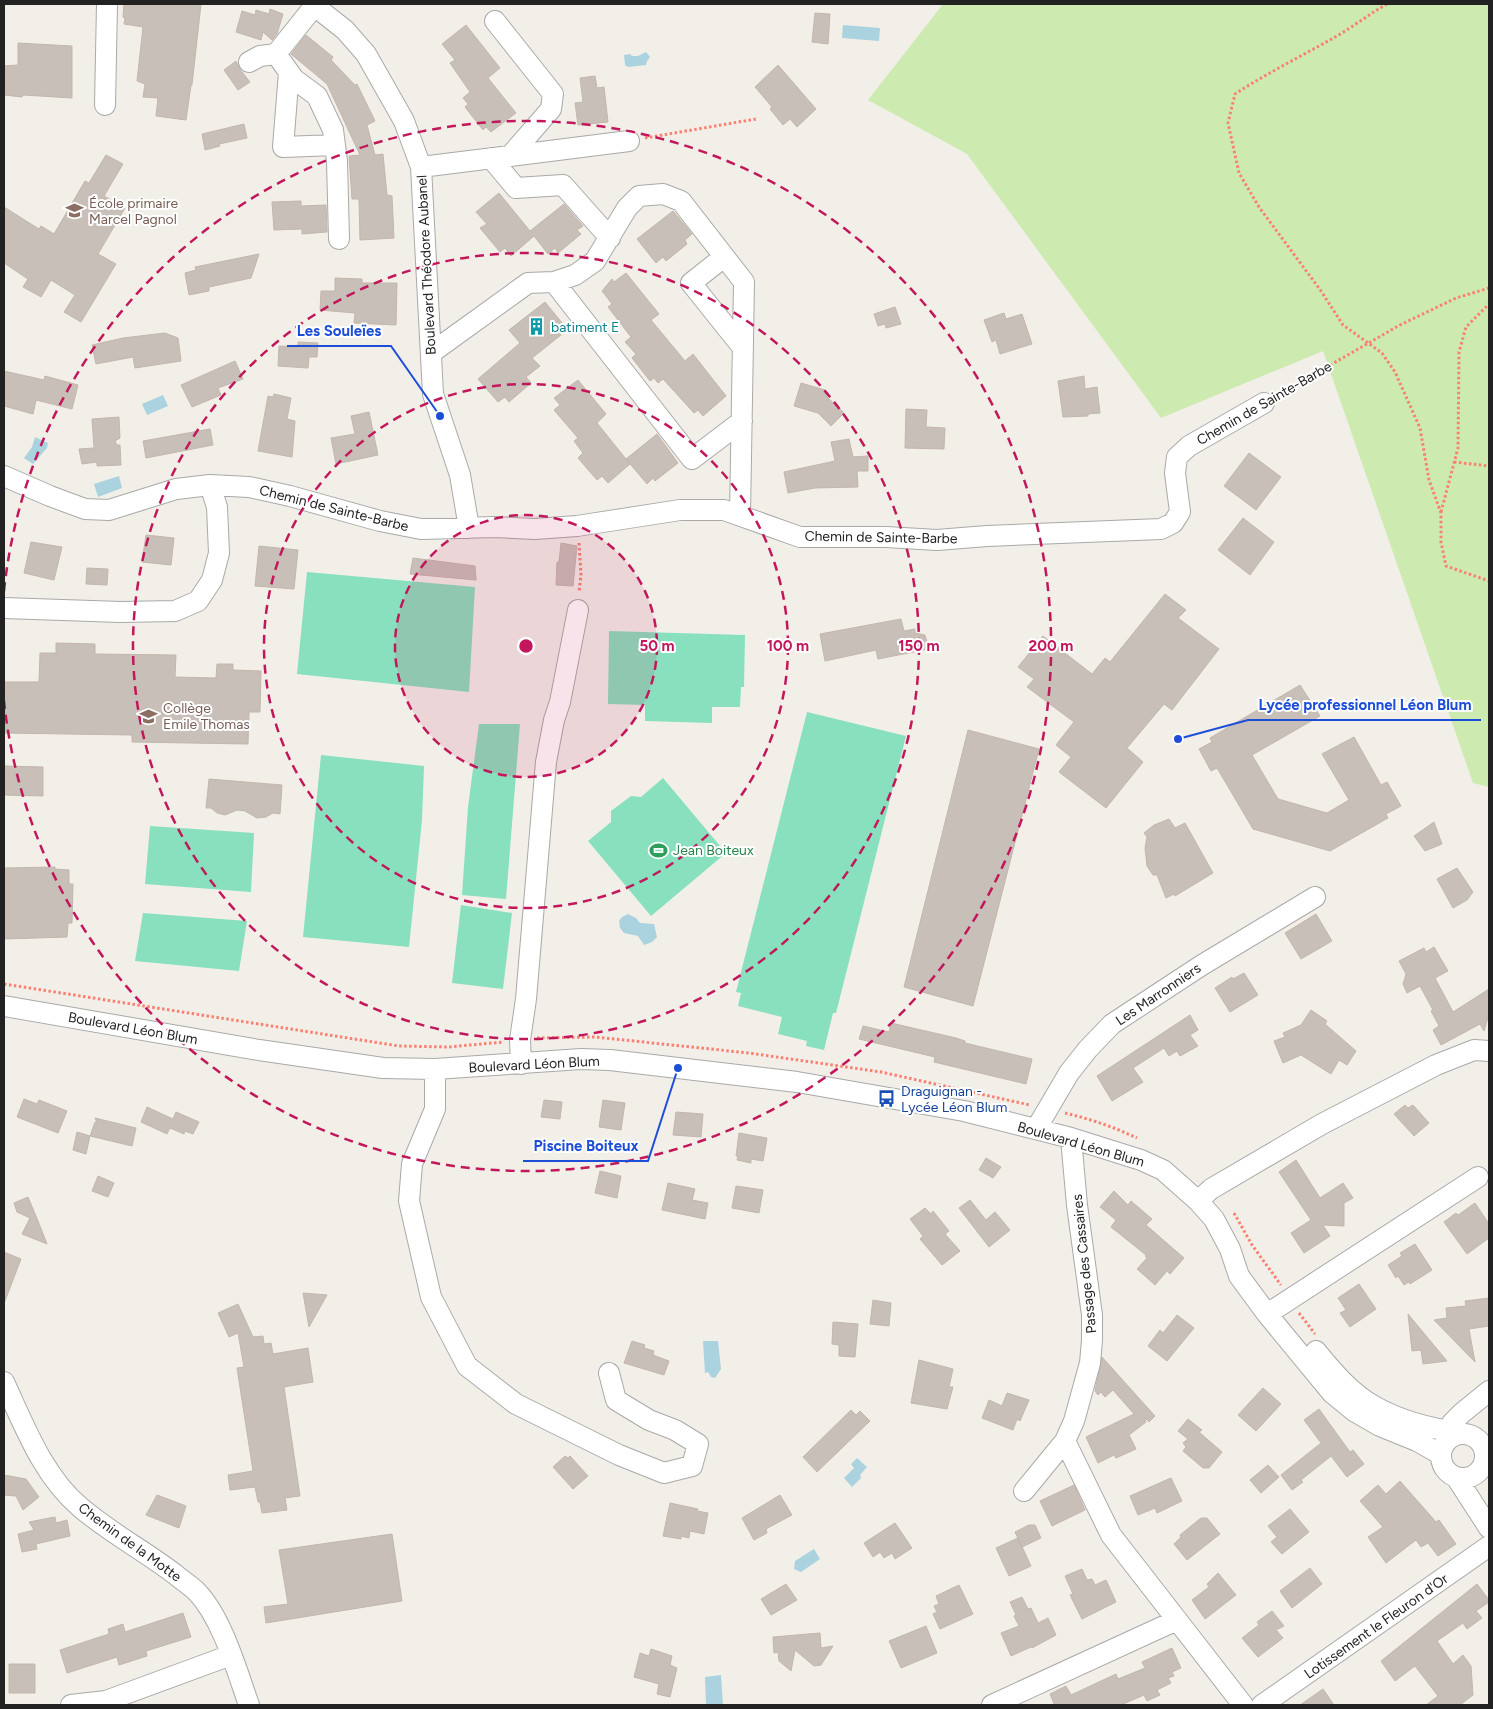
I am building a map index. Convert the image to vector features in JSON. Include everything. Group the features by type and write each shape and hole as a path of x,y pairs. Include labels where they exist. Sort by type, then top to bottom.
{"street":[{"path":"105,105 108,4"},
{"path":"249,62 260,56 276,54 314,4"},
{"name":"Boulevard Théodore Aubanel","path":"314,4 346,30 366,54 404,121 421,167 432,353 432,394 460,475 469,528"},
{"path":"496,21 553,94 551,109 501,157"},
{"path":"276,54 294,79 317,96 333,130 337,162 338,239"},
{"path":"289,72 283,147 335,145"},
{"path":"421,167 629,141"},
{"path":"501,157 516,188 563,186 610,238"},
{"path":"432,353 528,283 554,282 574,275 595,261 627,208 639,196 663,194 681,201 744,282 740,515"},
{"path":"724,257 691,283 743,348"},
{"path":"554,282 692,459 742,421"},
{"name":"Chemin de Sainte-Barbe","path":"4,476 85,509 109,510 176,489 210,485 249,486 380,522 421,529 495,527 535,529 578,526 680,510 724,510 800,537 886,537 937,540 1161,529 1173,523 1180,512 1175,472 1177,458 1189,446 1264,403"},
{"path":"4,608 121,612 175,611 198,601 212,580 220,553 217,507 210,485"},
{"path":"521,1064 520,1040 526,998 546,762 578,610"},
{"name":"Les Marronniers","path":"1036,1130 1070,1073 1088,1049 1112,1024 1202,965 1315,897"},
{"name":"Boulevard Léon Blum","path":"4,1006 383,1068 435,1069 581,1059 610,1060 796,1082 964,1111 1071,1138 1140,1160 1163,1170 1198,1201 1214,1219 1230,1249 1239,1276 1279,1306 1333,1371 1358,1395 1375,1407 1397,1417 1461,1441"},
{"path":"1198,1201 1211,1189 1322,1124 1419,1074 1474,1050 1489,1051"},
{"path":"435,1069 435,1108 412,1164 410,1202 430,1297 467,1366 516,1404 619,1455 664,1473 692,1466 698,1444 675,1430 649,1420 616,1400 609,1372"},
{"name":"Passage des Cassaires","path":"1024,1491 1065,1441 1074,1421 1090,1363 1092,1315 1077,1205 1071,1138"},
{"path":"1279,1306 1478,1177"},
{"name":"Chemin de la Motte","path":"4,1382 35,1448 56,1481 79,1507 162,1564 197,1592 213,1616 231,1655 249,1705"},
{"path":"1489,1391 1452,1423 1461,1441 1485,1453 1475,1471 1475,1506 1489,1528"},
{"path":"1065,1441 1111,1535 1243,1705"},
{"path":"1461,1441 1444,1468 1449,1474 1475,1471"},
{"name":"Lotissement le Fleuron d'Or","path":"1262,1705 1489,1546"},
{"path":"992,1705 1177,1620"},
{"path":"70,1705 106,1701 231,1655"}],"path":[{"path":"1387,4 1338,35 1234,94 1228,123 1239,173 1259,207 1321,291 1343,325 1382,353 1394,372 1420,428 1429,480 1441,513"},
{"path":"629,141 756,119"},
{"name":"Chemin de Sainte-Barbe","path":"1264,403 1400,325 1456,298 1489,288"},
{"path":"1489,304 1466,327 1459,352 1458,448 1441,513 1441,542 1446,566 1489,581"},
{"path":"1454,462 1489,466"},
{"path":"578,526 580,574 578,610"},
{"path":"4,984 399,1046 494,1044 511,1040"},
{"path":"1229,1207 1252,1245 1279,1306 1300,1316 1318,1337"}],"green space":[{"path":"943,4 1489,4 1489,787 1473,783 1323,351 1161,418 967,154 868,100"},
{"path":"307,572 475,587 469,692 297,674"},
{"path":"609,631 745,635 744,687 741,687 740,707 712,707 712,723 645,721 645,705 608,704"},
{"path":"807,712 906,736 836,1013 833,1013 824,1050 806,1046 807,1041 778,1034 782,1017 738,1006 741,993 736,992"},
{"path":"479,724 520,724 506,899 462,895 468,807"},
{"path":"321,755 424,766 422,820 409,947 303,937"},
{"name":"Jean Boiteux","path":"663,778 726,853 651,916 588,841 611,822 611,811 631,796 641,797"},
{"path":"150,826 254,833 251,892 145,884"},
{"path":"461,905 512,913 503,989 452,983"},
{"path":"143,913 247,921 239,971 135,961"}],"water":[{"path":"843,25 880,28 879,41 842,38"},
{"path":"646,52 650,57 646,65 628,67 625,65 624,55 638,56"},
{"path":"163,395 168,406 147,415 142,404"},
{"path":"35,437 48,443 47,448 33,464 24,458 32,447"},
{"path":"119,476 122,488 98,497 94,484"},
{"path":"628,914 636,918 640,923 654,924 657,937 652,942 644,945 638,936 624,933 620,928 619,921"},
{"path":"703,1341 718,1341 721,1369 715,1378 711,1377 708,1372 705,1373"},
{"path":"857,1458 867,1467 860,1475 861,1478 852,1487 844,1478 854,1468 851,1464"},
{"path":"814,1549 820,1559 801,1572 794,1569 795,1561"},
{"path":"721,1675 723,1705 706,1705 705,1677"}],"building":[{"path":"124,4 201,4 186,120 156,116 158,98 143,97 145,84 137,81 143,27 124,24"},
{"path":"270,9 283,14 277,34 272,40 263,32 261,40 236,32 242,11 255,15 256,10 269,14"},
{"path":"815,13 830,14 828,44 812,42"},
{"path":"466,25 500,68 488,78 516,113 491,132 486,127 483,130 465,107 468,104 463,98 470,92 450,63 455,60 442,44"},
{"path":"306,35 333,57 331,60 355,85 357,84 375,121 367,125 375,155 383,154 387,195 392,196 394,238 360,240 359,199 352,199 349,156 360,155 327,84 291,54"},
{"path":"18,43 72,46 72,98 4,95 4,66 18,65"},
{"path":"236,61 250,82 238,90 224,70"},
{"path":"778,65 816,109 797,127 790,119 783,125 770,109 772,107 755,87"},
{"path":"595,76 597,88 604,87 608,122 578,125 575,103 583,102 580,78"},
{"path":"244,124 247,138 219,144 220,146 205,150 202,134"},
{"path":"106,155 123,164 104,196 125,208 98,254 116,264 81,322 64,312 75,295 51,280 41,297 23,287 28,279 4,263 4,207 39,229 41,226 54,234 85,181 89,183"},
{"path":"499,193 530,231 564,204 583,226 577,230 581,234 558,253 555,248 548,254 534,236 511,256 505,248 500,252 480,228 487,224 476,212"},
{"path":"301,201 301,206 326,205 327,232 302,234 302,229 274,230 272,202"},
{"path":"673,211 692,234 685,240 687,244 666,261 663,257 656,263 637,239"},
{"path":"259,254 251,278 209,287 209,291 189,295 185,273 196,270 195,267"},
{"path":"626,273 659,314 651,320 685,361 693,354 726,396 703,416 698,410 694,413 663,379 658,383 654,378 650,381 632,358 636,354 625,342 631,337 608,307 612,304 602,291 612,279 614,282"},
{"path":"335,278 362,279 362,283 397,283 396,325 354,323 355,313 320,310 321,291 335,291"},
{"path":"545,302 563,324 557,329 561,335 532,358 540,366 526,377 531,383 509,402 505,397 498,402 478,379 520,343 509,330"},
{"path":"895,307 901,324 886,328 885,324 878,326 874,314"},
{"path":"1004,313 1006,319 1022,314 1032,344 1000,354 996,340 992,342 984,320"},
{"path":"165,333 178,338 181,361 135,368 133,357 96,364 92,345 123,338"},
{"path":"298,342 318,343 317,357 309,357 308,368 278,366 279,346 298,347"},
{"path":"235,361 243,379 218,388 221,395 192,407 181,385"},
{"path":"4,371 44,380 45,376 78,385 72,409 36,400 33,414 4,406"},
{"path":"1084,376 1085,389 1097,387 1100,413 1088,414 1088,416 1063,417 1058,381"},
{"path":"578,380 606,414 597,423 630,464 608,483 602,476 597,480 578,458 583,453 574,441 578,438 554,410 560,405 554,398"},
{"path":"801,383 825,390 824,392 828,393 827,397 844,413 831,426 818,413 794,406"},
{"path":"274,394 291,398 287,419 295,421 292,457 258,451 268,396 273,397"},
{"path":"906,409 927,410 926,427 945,428 944,449 905,448"},
{"path":"369,412 378,455 336,464 331,438 355,434 351,416"},
{"path":"119,417 120,438 115,441 117,445 120,445 121,465 97,466 97,462 82,464 79,449 94,448 92,419"},
{"path":"210,429 213,445 146,458 143,441"},
{"path":"657,434 678,463 655,481 653,478 647,484 626,459"},
{"path":"849,439 853,457 868,456 868,471 857,471 858,487 815,488 788,493 784,472 835,461 831,442"},
{"path":"1249,453 1281,477 1256,510 1224,486"},
{"path":"1243,518 1274,542 1250,575 1218,550"},
{"path":"146,535 174,538 171,565 142,562"},
{"path":"31,542 62,547 54,580 24,573"},
{"path":"561,543 577,546 573,586 556,585 557,562 559,562"},
{"path":"259,546 298,550 294,589 255,586"},
{"path":"413,558 475,566 476,580 410,574"},
{"path":"87,568 108,569 107,585 86,584"},
{"path":"1165,594 1186,610 1178,618 1219,649 1172,710 1164,704 1127,748 1143,762 1106,808 1059,772 1071,757 1056,745 1074,722 1027,687 1034,679 1018,667 1043,636 1092,674 1105,658 1110,662"},
{"path":"901,619 904,631 915,629 915,633 925,635 929,649 878,659 876,650 825,661 820,634"},
{"path":"56,643 95,644 95,654 176,655 175,677 216,678 217,664 233,664 233,670 261,671 260,712 249,712 248,744 132,742 132,735 4,733 4,682 39,682 40,653 56,653"},
{"path":"1300,685 1320,716 1252,755 1278,799 1327,813 1349,800 1322,754 1354,737 1381,785 1387,782 1401,806 1386,814 1388,818 1330,851 1253,829 1217,768 1211,771 1199,749 1212,742 1210,738"},
{"path":"968,730 1039,749 973,1006 904,987"},
{"path":"4,766 43,767 43,796 4,795"},
{"path":"209,779 282,785 280,814 273,813 266,817 257,818 245,811 237,810 225,815 217,813 211,808 206,808"},
{"path":"1169,819 1175,828 1185,823 1213,873 1175,896 1174,894 1166,898 1157,875 1153,875 1147,866 1145,848 1147,837 1144,833 1154,825"},
{"path":"1434,822 1442,844 1425,851 1414,836"},
{"path":"55,867 55,869 69,870 69,884 73,884 72,923 68,923 67,937 4,939 4,868"},
{"path":"1457,868 1473,892 1467,900 1453,908 1437,879"},
{"path":"1316,914 1332,941 1301,959 1285,933"},
{"path":"1434,947 1448,971 1435,978 1453,1012 1489,989 1489,1014 1484,1031 1480,1024 1441,1045 1433,1030 1439,1026 1431,1011 1433,1010 1420,986 1407,993 1403,984 1406,974 1399,961 1424,948 1426,952"},
{"path":"1244,973 1258,995 1230,1012 1215,988 1232,977 1233,979"},
{"path":"1311,1010 1327,1021 1325,1024 1356,1051 1347,1065 1339,1060 1331,1074 1301,1055 1283,1063 1274,1041 1285,1037 1283,1033 1301,1025"},
{"path":"1190,1015 1198,1030 1190,1035 1198,1046 1180,1056 1177,1051 1169,1056 1164,1048 1133,1068 1143,1082 1112,1101 1097,1076"},
{"path":"891,1023 956,1038 965,1041 965,1043 1032,1059 1026,1084 934,1062 935,1057 859,1039 863,1026 889,1032"},
{"path":"24,1099 37,1104 39,1100 67,1111 58,1133 17,1117"},
{"path":"544,1100 562,1102 560,1119 541,1117"},
{"path":"603,1100 625,1103 621,1130 599,1127"},
{"path":"1405,1105 1408,1108 1413,1105 1429,1123 1414,1136 1394,1114"},
{"path":"147,1107 173,1119 176,1112 199,1122 193,1134 185,1131 184,1134 170,1128 167,1134 141,1122"},
{"path":"676,1112 703,1114 701,1137 673,1135"},
{"path":"95,1118 136,1128 132,1146 90,1136 95,1122 97,1123"},
{"path":"77,1132 90,1136 86,1154 73,1150"},
{"path":"739,1133 767,1138 763,1161 751,1159 751,1163 737,1160"},
{"path":"986,1158 1001,1167 993,1178 979,1170"},
{"path":"1296,1160 1320,1198 1343,1183 1353,1198 1344,1203 1344,1226 1323,1225 1330,1236 1304,1253 1291,1233 1311,1220 1279,1172"},
{"path":"600,1171 621,1176 617,1198 595,1193"},
{"path":"98,1176 114,1183 108,1197 92,1191"},
{"path":"668,1183 695,1189 692,1200 708,1203 705,1219 662,1210"},
{"path":"736,1186 763,1190 759,1213 732,1208"},
{"path":"1114,1191 1128,1205 1131,1201 1152,1219 1146,1225 1184,1258 1170,1274 1167,1271 1155,1285 1137,1269 1147,1258 1146,1255 1111,1227 1116,1220 1100,1207"},
{"path":"28,1197 47,1244 22,1234 30,1218 17,1212 14,1203"},
{"path":"970,1200 986,1220 995,1212 1010,1230 989,1247 959,1208"},
{"path":"1475,1203 1489,1224 1489,1238 1467,1254 1444,1222"},
{"path":"925,1208 931,1214 933,1211 949,1231 945,1234 960,1251 942,1265 920,1239 923,1236 910,1219"},
{"path":"1415,1244 1432,1270 1410,1284 1409,1282 1404,1285 1398,1276 1396,1278 1388,1265 1402,1256 1400,1253"},
{"path":"4,1252 21,1259 5,1301 4,1301"},
{"path":"1359,1284 1376,1309 1350,1327 1340,1313 1346,1310 1338,1298"},
{"path":"303,1293 327,1295 309,1327"},
{"path":"1489,1298 1489,1326 1469,1329 1475,1362 1434,1320 1447,1318 1446,1308 1466,1306 1465,1301"},
{"path":"873,1300 891,1303 889,1326 870,1324"},
{"path":"238,1304 253,1337 263,1336 264,1344 271,1343 273,1354 308,1348 313,1382 284,1387 300,1496 285,1498 287,1510 262,1513 255,1487 230,1490 228,1475 253,1471 237,1368 244,1367 238,1333 229,1337 218,1313"},
{"path":"1408,1314 1447,1361 1423,1364 1421,1350 1412,1351"},
{"path":"1177,1315 1194,1328 1167,1361 1148,1346 1160,1330 1163,1333"},
{"path":"833,1322 858,1324 855,1357 839,1356 839,1345 832,1344"},
{"path":"632,1341 645,1345 644,1348 654,1351 653,1355 669,1361 664,1375 624,1363"},
{"path":"1102,1357 1155,1416 1149,1422 1144,1417 1146,1422 1129,1435 1136,1449 1116,1458 1114,1455 1098,1463 1086,1437 1134,1414 1113,1390 1105,1397 1101,1392 1098,1395 1095,1391"},
{"path":"919,1360 953,1369 949,1387 953,1387 947,1409 911,1403"},
{"path":"1263,1388 1281,1404 1256,1431 1238,1415"},
{"path":"1007,1393 1029,1400 1020,1421 1017,1419 1013,1430 982,1418 989,1400 1002,1406"},
{"path":"1319,1409 1350,1452 1353,1450 1364,1464 1347,1477 1331,1456 1301,1480 1303,1482 1292,1490 1281,1475 1321,1443 1304,1420"},
{"path":"851,1410 856,1415 860,1411 870,1421 817,1472 803,1457"},
{"path":"1188,1419 1202,1430 1199,1432 1222,1452 1209,1468 1203,1468 1183,1451 1186,1447 1183,1443 1188,1439 1178,1431"},
{"path":"565,1456 568,1458 570,1456 588,1476 573,1489 553,1467"},
{"path":"1268,1465 1279,1477 1261,1493 1250,1480"},
{"path":"4,1475 26,1479 39,1497 23,1510 16,1496 4,1495"},
{"path":"1171,1478 1182,1501 1157,1513 1155,1508 1138,1515 1130,1496"},
{"path":"1400,1481 1436,1522 1439,1520 1456,1544 1438,1556 1428,1543 1421,1547 1416,1540 1386,1563 1368,1537 1383,1527 1360,1501 1378,1485 1386,1494"},
{"path":"1074,1485 1085,1510 1052,1526 1040,1501"},
{"path":"157,1495 186,1506 179,1528 146,1515"},
{"path":"780,1495 792,1515 766,1529 767,1533 754,1540 742,1518"},
{"path":"670,1503 708,1513 704,1534 690,1531 689,1538 681,1536 681,1539 663,1536"},
{"path":"1290,1509 1309,1532 1282,1554 1271,1542 1277,1537 1268,1526"},
{"path":"55,1517 56,1523 67,1520 70,1536 36,1544 37,1549 22,1552 18,1534 34,1530 29,1522"},
{"path":"1201,1518 1207,1518 1220,1534 1187,1560 1174,1544 1181,1537 1180,1535"},
{"path":"895,1523 912,1548 895,1559 892,1553 884,1558 880,1552 873,1557 864,1543"},
{"path":"1029,1525 1035,1525 1041,1538 1022,1547 1015,1532"},
{"path":"392,1534 402,1601 266,1623 264,1607 288,1604 279,1550"},
{"path":"1018,1538 1031,1566 1009,1576 996,1548"},
{"path":"1310,1568 1322,1584 1292,1608 1280,1591"},
{"path":"1082,1569 1087,1580 1092,1579 1095,1585 1106,1580 1116,1602 1082,1619 1070,1595 1073,1594 1065,1576"},
{"path":"1218,1573 1236,1595 1205,1619 1192,1600 1209,1587 1207,1584"},
{"path":"786,1584 797,1600 771,1615 761,1599"},
{"path":"1477,1584 1489,1600 1489,1602 1476,1611 1482,1618 1467,1629 1463,1623 1437,1641 1453,1664 1463,1655 1471,1666 1473,1695 1460,1705 1426,1705 1438,1696 1415,1666 1395,1681 1381,1661"},
{"path":"959,1585 973,1614 940,1629 933,1614 937,1612 934,1606 939,1604 936,1596"},
{"path":"1022,1597 1028,1609 1031,1608 1038,1623 1048,1618 1056,1635 1032,1648 1011,1656 1001,1633 1019,1626 1010,1602"},
{"path":"1272,1611 1284,1626 1276,1630 1283,1638 1258,1657 1242,1638 1259,1625 1257,1622"},
{"path":"183,1613 191,1637 146,1651 147,1656 119,1665 117,1657 67,1673 60,1650 109,1634 108,1629 123,1624 125,1632"},
{"path":"926,1626 937,1653 901,1668 889,1641"},
{"path":"820,1633 821,1648 833,1646 821,1665 814,1666 795,1650 791,1671 779,1661 778,1652 774,1653 773,1637"},
{"path":"1172,1648 1181,1668 1172,1672 1174,1676 1168,1678 1171,1683 1157,1690 1160,1695 1147,1701 1144,1695 1121,1705 1052,1705 1054,1704 1050,1694 1066,1686 1071,1695 1116,1674 1118,1679 1145,1668 1142,1662"},
{"path":"651,1649 672,1656 670,1665 677,1668 670,1697 657,1694 659,1684 634,1677 640,1653 649,1656"},
{"path":"9,1664 35,1664 35,1693 9,1693"},
{"path":"1323,1689 1334,1705 1300,1705"}],"place":[{"name":"École primaire Marcel Pagnol","path":"75,211"},
{"name":"batiment E","path":"537,327"},
{"name":"Les Souleïes","path":"440,416"},
{"name":"Collège Emile Thomas","path":"149,716"},
{"name":"Lycée professionnel Léon Blum","path":"1178,739"},
{"name":"Jean Boiteux","path":"659,850"},
{"name":"Piscine Boiteux","path":"678,1068"},
{"name":"Draguignan - Lycée Léon Blum","path":"887,1099"}]}
